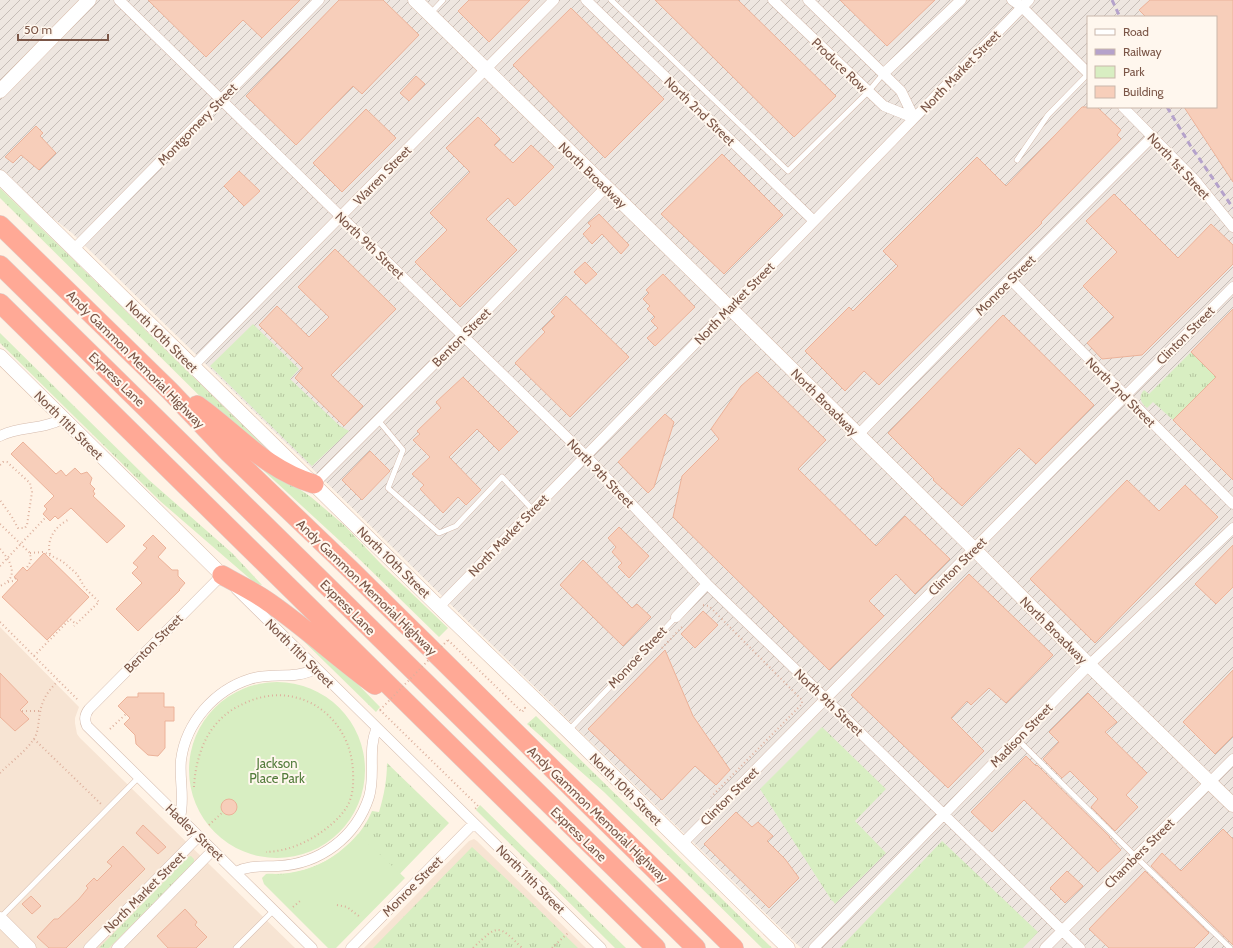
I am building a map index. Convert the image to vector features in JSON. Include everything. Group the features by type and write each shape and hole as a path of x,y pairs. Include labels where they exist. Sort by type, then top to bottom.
{"highway":[{"name":"Andy Gammon Memorial Highway","path":"0,225 170,391 229,453 346,566 734,948"},
{"name":"Express Lane","path":"0,265 696,948"},
{"path":"0,303 656,948"},
{"path":"170,391 183,397 209,414 273,466 288,475 314,484"},
{"path":"222,575 269,602 363,676 386,692 412,707"}],"street":[{"path":"0,91 89,0"},
{"name":"North 9th Street","path":"119,0 586,456 707,584 1080,948"},
{"name":"Montgomery Street","path":"74,249 319,0"},
{"name":"North Broadway","path":"415,0 730,308 1089,665 1233,805"},
{"name":"Warren Street","path":"193,366 554,0"},
{"name":"North 2nd Street","path":"586,0 814,221"},
{"name":"Produce Row","path":"773,0 884,106 914,118"},
{"path":"808,0 901,91 914,118"},
{"path":"883,74 961,0"},
{"path":"1012,0 1026,4 1087,73"},
{"name":"North Market Street","path":"439,607 1026,4"},
{"name":"North 1st Street","path":"1124,108 1194,179 1233,226"},
{"name":"Monroe Street","path":"858,435 1152,136"},
{"name":"North 10th Street","path":"0,177 439,607 568,731 788,948"},
{"name":"Benton Street","path":"314,484 462,336 606,187"},
{"name":"North 2nd Street","path":"1010,279 1233,504"},
{"name":"Clinton Street","path":"682,844 1233,287"},
{"name":"North 11th Street","path":"0,356 315,669 601,948"},
{"path":"0,436 20,429 50,424 62,419"},
{"name":"Madison Street","path":"814,948 1089,665 1233,528"},
{"name":"Benton Street","path":"86,713 222,575"},
{"name":"Monroe Street","path":"676,617 707,584"},
{"path":"180,817 182,809 181,760 190,730 198,716 224,691 239,682 273,675 298,675 308,673 315,669"},
{"name":"Hadley Street","path":"86,713 85,722 87,726 312,948"},
{"path":"236,872 250,867 296,864 328,851 343,839 355,826 364,812 370,795 373,764 372,742 377,728"},
{"name":"Chambers Street","path":"1046,948 1233,759"},
{"name":"Monroe Street","path":"351,948 474,823"},
{"name":"North Market Street","path":"89,948 199,836"},
{"name":"North Market Street","path":"117,948 213,850"},
{"path":"0,919 29,948"}],"lane":[{"path":"429,14 443,0"},
{"path":"611,0 788,170 868,92 883,74"},
{"path":"1017,160 1048,116 1087,75"},
{"path":"378,420 403,450 388,488 439,533 456,526 502,477 533,510"},
{"name":"Monroe Street","path":"568,731 676,617"},
{"path":"1016,739 1230,948"},
{"path":"0,919 139,777"},
{"path":"236,948 274,910"}],"path":[{"path":"0,465 7,462 30,483 32,492 27,526 25,528 18,528 0,500"},
{"path":"0,566 46,517"},
{"path":"50,554 50,540 60,525 70,519"},
{"path":"0,524 30,553 31,561 26,569"},
{"path":"0,549 10,561 12,570 8,582"},
{"path":"30,553 43,552 62,561 77,574 85,588 99,602 75,625 70,619 34,656"},
{"path":"0,586 14,581 16,578"},
{"path":"702,605 709,606 802,700 802,704 711,797"},
{"path":"0,622 79,701"},
{"path":"662,648 684,625"},
{"path":"475,809 478,806 380,710 448,640 522,712 525,708 519,703"},
{"path":"0,773 34,739 40,711 49,690 58,681"},
{"path":"193,792 195,770 206,743 217,723 235,708 261,696 273,694 295,697 307,701 327,714 341,731 350,754 353,778 351,800 347,808 338,818 317,836 306,843 266,852"},
{"path":"22,711 40,711"},
{"path":"110,729 126,714"},
{"path":"34,739 108,810"},
{"path":"209,825 223,812"},
{"path":"293,907 300,901"},
{"path":"337,906 347,907 360,917"},
{"path":"552,948 576,924"},
{"path":"473,948 492,931 500,929 506,932 522,948"}],"shaded area":[{"path":"0,0 1233,0 1233,948 801,948 72,233 0,177"},
{"path":"0,627 79,707 75,718 75,723 77,734 80,738 295,948 0,948"},
{"path":"474,839 586,948 364,948 469,841"}],"green space":[{"path":"0,188 267,450 234,430 0,198"},
{"path":"253,324 299,369 290,379 340,426 349,431 312,466 210,366"},
{"path":"0,333 149,480 232,553 262,585 256,584 160,501 0,343"},
{"path":"1191,352 1216,377 1173,420 1153,402 1147,408 1143,404 1140,397 1144,390 1149,394"},
{"path":"267,467 311,497 345,526 383,566 448,628 439,637 353,553 264,471"},
{"path":"281,619 339,665 380,707 376,712"},
{"name":"Jackson Place Park","path":"268,682 286,682 319,692 333,702 345,714 355,728 361,744 365,761 365,779 361,796 355,812 345,826 333,838 319,848 303,854 286,858 268,858 235,848 221,838 209,826 199,812 193,796 189,779 189,761 199,728 209,714 221,702 235,692 251,686"},
{"path":"536,716 772,948 762,948 604,792 527,724"},
{"path":"822,727 886,789 855,821 886,853 835,904 760,789"},
{"path":"387,763 449,823 360,915 271,874 303,870 331,858 344,849 365,825 372,811 379,812 385,788"},
{"path":"480,805 626,948 615,948 476,810"},
{"path":"358,834 405,878 336,948 328,948 264,884 262,878 266,874 296,872 316,866 334,856"},
{"path":"942,841 1038,932 1023,948 840,948"},
{"path":"472,847 529,900 578,948 373,948"},
{"path":"191,856 194,859 194,862 109,948 99,948 188,857"}],"building":[{"path":"148,0 300,0 262,38 243,20 206,57"},
{"path":"339,0 383,0 419,35 362,94 353,86 296,145 246,96"},
{"path":"469,0 530,0 489,42 458,11"},
{"path":"655,0 738,0 836,96 794,137"},
{"path":"840,0 935,0 887,46"},
{"path":"1150,0 1233,0 1233,182 1185,108 1217,108 1217,16 1145,16 1139,10"},
{"path":"571,8 664,99 605,158 513,65"},
{"path":"416,76 425,84 409,101 400,93"},
{"path":"1082,107 1098,108 1121,130 1117,135 1121,139 1041,222 1042,223 879,385 864,371 845,391 805,351 849,307 853,311 898,266 883,251 977,157 1006,186"},
{"path":"366,109 396,138 342,192 313,163"},
{"path":"478,117 500,139 494,145 513,163 531,145 554,167 515,206 508,198 486,219 517,250 460,307 415,262 447,230 430,213 470,172 446,148"},
{"path":"36,126 43,133 40,136 56,153 39,170 21,155 13,163 5,157"},
{"path":"722,154 783,215 724,274 661,214"},
{"path":"239,171 260,191 244,206 224,186"},
{"path":"1114,194 1178,258 1211,224 1233,245 1233,264 1142,355 1102,359 1087,343 1114,317 1083,286 1117,252 1086,221"},
{"path":"599,214 629,245 621,254 602,234 592,244 583,234 591,226 588,223"},
{"path":"335,249 396,309 331,375 363,406 344,426 295,378 303,368 259,325 277,306 309,337 329,317 298,287"},
{"path":"585,262 597,274 586,284 574,272"},
{"path":"663,274 695,307 655,346 647,338 658,328 651,321 655,317 647,309 650,306 643,299 649,293 646,290"},
{"path":"566,296 629,357 570,417 515,363 545,332 542,329 555,316 551,312"},
{"path":"1233,309 1233,480 1173,420 1216,377 1191,352"},
{"path":"1003,315 1094,405 1036,464 1019,448 962,506 933,480 934,479 888,433"},
{"path":"757,372 826,440 798,469 876,546 905,516 950,559 915,594 896,574 869,601 884,616 829,670 673,517 682,476 719,439 711,429 741,386"},
{"path":"463,377 518,432 499,451 477,429 449,457 481,490 466,505 458,497 443,513 420,489 424,485 412,474 430,457 413,440 420,434 417,431 441,408 436,402"},
{"path":"665,414 674,422 654,487 648,493 618,462"},
{"path":"23,442 56,474 61,470 66,476 75,468 81,474 87,472 92,478 90,484 95,489 93,491 95,494 93,496 125,526 107,543 71,508 58,519 55,516 50,521 43,514 47,509 44,506 54,496 11,454"},
{"path":"370,451 390,471 362,500 342,480"},
{"path":"1127,480 1159,511 1185,485 1218,517 1095,643 1030,579"},
{"path":"619,527 649,556 629,578 618,567 622,563 612,552 616,547 608,538"},
{"path":"153,535 166,548 158,557 172,570 178,570 178,576 185,583 180,590 138,631 116,609 142,583 132,573 138,567 133,563 147,548 143,545"},
{"path":"1233,545 1233,587 1216,604 1195,584"},
{"path":"44,553 89,597 47,640 2,597 18,580 14,577 23,567 27,571"},
{"path":"583,560 632,608 637,604 651,617 623,646 560,585"},
{"path":"969,574 1053,655 1006,703 989,688 971,705 967,701 951,718 984,751 948,788 851,695"},
{"path":"703,611 718,625 695,648 681,634"},
{"path":"665,650 693,716 730,770 716,785 695,766 662,800 588,729"},
{"path":"1233,670 1233,736 1215,754 1183,722"},
{"path":"0,673 28,702 20,710 29,719 15,731 0,717"},
{"path":"138,693 164,693 164,707 174,707 174,721 165,721 165,748 158,756 148,755 136,744 135,735 124,724 130,718 118,706 127,697 138,697"},
{"path":"1088,693 1117,722 1105,732 1147,773 1126,795 1138,807 1115,831 1091,807 1098,799 1070,771 1062,778 1043,759 1059,742 1049,732"},
{"path":"1026,756 1110,837 1121,850 1098,872 1024,800 992,832 971,812"},
{"path":"229,799 235,801 237,807 235,813 229,815 223,813 221,807 223,801"},
{"path":"736,812 752,827 758,822 773,836 767,841 785,859 799,878 769,908 704,844"},
{"path":"143,825 166,847 158,854 136,833"},
{"path":"1223,829 1233,839 1233,945 1151,866 1162,853 1181,871"},
{"path":"123,846 145,869 66,948 49,948 37,937 54,919 58,919 79,899 88,888 86,886 94,878 97,881 112,866 107,862"},
{"path":"1067,871 1083,886 1065,903 1050,888"},
{"path":"1145,871 1209,933 1194,948 1109,948 1089,929"},
{"path":"31,896 41,906 32,914 22,904"},
{"path":"185,909 197,922 195,925 207,937 196,948 168,948 157,936"}],"railway":[{"path":"1112,0 1120,16"},
{"path":"1168,108 1190,145 1233,208"}]}
